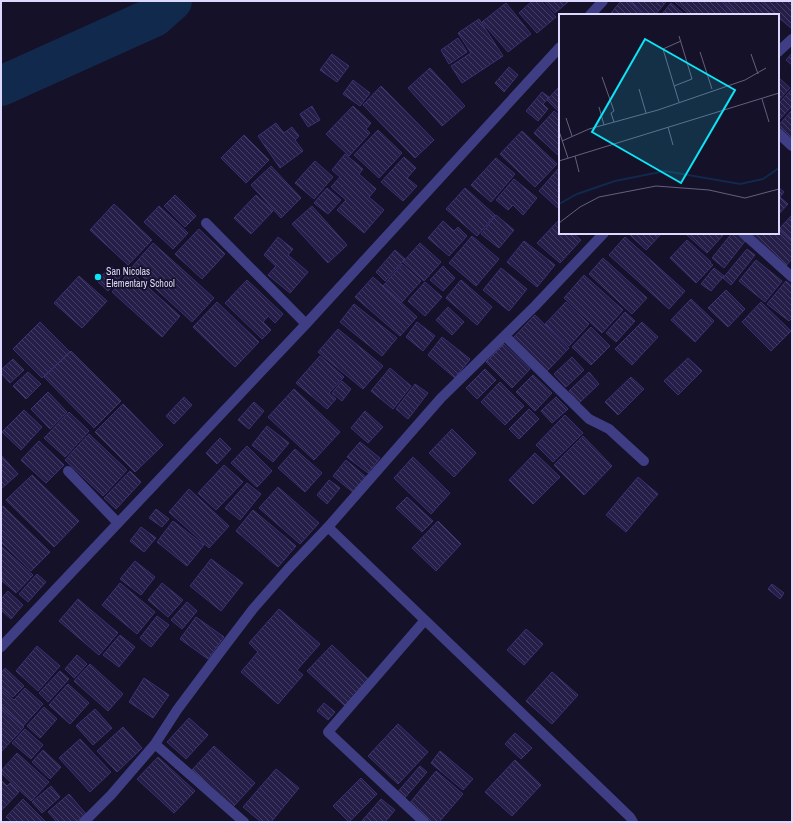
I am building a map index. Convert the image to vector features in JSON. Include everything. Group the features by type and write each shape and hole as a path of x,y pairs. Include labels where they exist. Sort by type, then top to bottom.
{"street":[{"path":"591,14 603,1"},
{"path":"779,51 792,39"},
{"path":"1,647 306,324 559,48"},
{"path":"779,134 792,146"},
{"path":"206,223 306,324"},
{"path":"84,822 111,795 155,744 177,710 254,609 288,569 328,527 441,398 535,306 603,234"},
{"path":"744,234 792,277"},
{"path":"505,336 589,419 609,429 644,461"},
{"path":"68,471 118,523"},
{"path":"328,527 630,817 633,822"},
{"path":"424,822 328,732 425,620"},
{"path":"155,744 244,822"}],"building":[{"path":"532,1 541,1 556,17 537,33 519,13"},
{"path":"544,1 569,1 555,13"},
{"path":"621,1 628,1 643,14 612,14 611,13"},
{"path":"629,1 666,2 656,14 645,14"},
{"path":"721,1 736,14 689,14 675,2"},
{"path":"723,1 757,1 772,14 738,14"},
{"path":"792,1 791,28 779,18 779,14 775,14 761,2"},
{"path":"506,3 531,34 508,52 482,22"},
{"path":"671,3 684,14 662,14"},
{"path":"479,19 503,56 462,83 451,66 471,53 458,33"},
{"path":"458,38 467,52 449,64 441,50"},
{"path":"792,53 792,65 786,60"},
{"path":"332,54 349,66 337,82 320,70"},
{"path":"509,67 518,75 504,92 495,83"},
{"path":"430,68 465,106 442,126 408,88"},
{"path":"779,78 790,88 779,100"},
{"path":"353,80 370,93 360,106 343,94"},
{"path":"381,86 434,140 415,158 363,105"},
{"path":"559,87 559,112 547,100"},
{"path":"792,89 792,106 779,120 779,103"},
{"path":"542,92 549,97 543,104 548,109 538,121 526,111"},
{"path":"312,106 320,120 308,127 300,114"},
{"path":"353,106 371,123 366,129 370,133 349,156 326,134"},
{"path":"792,110 792,142 779,130 779,125"},
{"path":"554,111 559,115 559,156 534,133"},
{"path":"276,123 284,133 292,127 299,136 295,140 303,151 280,168 258,136"},
{"path":"378,130 402,153 379,178 354,155"},
{"path":"522,131 557,164 535,187 500,154"},
{"path":"244,135 269,160 246,183 221,158"},
{"path":"345,154 363,169 359,174 376,189 369,197 384,210 364,233 337,210 346,200 331,187 340,177 332,170"},
{"path":"404,157 416,168 407,178 417,186 403,201 381,182"},
{"path":"496,158 515,174 491,202 471,185"},
{"path":"315,161 333,177 314,199 295,183"},
{"path":"271,166 301,198 281,218 251,185"},
{"path":"558,169 559,209 539,191"},
{"path":"514,179 537,198 523,215 513,205 508,210 496,200"},
{"path":"327,188 341,200 328,214 314,203"},
{"path":"465,188 495,215 477,236 446,209"},
{"path":"779,188 784,192 780,197 788,204 779,214"},
{"path":"175,195 196,216 185,227 164,206"},
{"path":"256,195 273,211 251,234 234,218"},
{"path":"114,204 152,240 128,265 90,230"},
{"path":"159,206 188,233 173,249 144,222"},
{"path":"312,206 347,245 328,263 292,224"},
{"path":"496,215 514,230 499,248 481,234"},
{"path":"792,215 792,241 779,229"},
{"path":"559,220 559,234 574,234 581,240 560,263 537,243"},
{"path":"443,221 454,231 458,227 467,236 449,256 428,238"},
{"path":"199,229 225,254 202,279 175,254"},
{"path":"779,230 792,242 792,259 784,268 748,234 779,234"},
{"path":"629,234 661,234 646,250"},
{"path":"688,234 724,234 707,253 687,235"},
{"path":"731,234 738,234 746,240 724,268 712,258"},
{"path":"472,236 499,259 476,286 449,263"},
{"path":"278,237 293,249 288,255 308,272 290,293 268,275 276,266 264,255"},
{"path":"625,237 685,291 669,309 609,255"},
{"path":"687,240 713,265 696,283 670,258"},
{"path":"524,241 555,265 537,287 507,262"},
{"path":"153,243 214,298 192,322 132,267"},
{"path":"420,243 441,262 424,281 403,262"},
{"path":"747,249 755,255 731,285 723,278"},
{"path":"395,250 405,259 385,281 376,272"},
{"path":"603,258 647,298 632,314 589,274"},
{"path":"756,260 782,281 765,302 739,281"},
{"path":"402,264 421,281 401,303 383,286"},
{"path":"111,266 122,275 108,291 97,281"},
{"path":"443,266 455,278 443,291 430,280"},
{"path":"501,268 527,289 509,311 483,290"},
{"path":"714,268 724,276 711,291 701,284"},
{"path":"130,271 180,316 162,337 112,292"},
{"path":"584,275 623,310 602,333 564,298"},
{"path":"79,276 107,301 82,328 54,303"},
{"path":"373,277 417,317 400,336 355,297"},
{"path":"247,280 283,314 275,323 268,316 263,322 271,330 262,339 225,303"},
{"path":"461,280 492,307 477,325 446,298"},
{"path":"786,281 792,286 792,318 789,321 767,304"},
{"path":"425,282 442,297 425,316 408,301"},
{"path":"726,290 745,309 728,327 708,308"},
{"path":"691,299 714,321 695,342 671,320"},
{"path":"217,302 259,342 235,367 193,327"},
{"path":"566,302 589,324 569,346 545,324"},
{"path":"761,302 791,331 771,351 742,322"},
{"path":"354,304 397,338 382,356 340,322"},
{"path":"448,307 464,322 452,335 436,320"},
{"path":"625,312 635,321 616,342 606,333"},
{"path":"535,315 569,348 547,371 513,338"},
{"path":"40,322 70,352 42,378 13,349"},
{"path":"417,322 435,336 423,351 406,337"},
{"path":"642,322 658,337 632,365 615,349"},
{"path":"591,327 610,346 591,365 572,347"},
{"path":"338,329 383,366 363,389 318,352"},
{"path":"442,337 470,359 455,378 428,355"},
{"path":"504,344 530,369 512,388 486,362"},
{"path":"71,351 121,401 94,428 44,377"},
{"path":"320,356 344,377 329,393 336,399 327,409 296,383"},
{"path":"572,357 584,370 566,387 554,374"},
{"path":"688,358 702,371 678,395 664,381"},
{"path":"13,359 24,370 10,383 1,373 1,370"},
{"path":"390,368 411,386 393,409 371,391"},
{"path":"485,369 496,380 477,399 466,388"},
{"path":"28,372 41,384 26,399 13,386"},
{"path":"589,372 599,384 579,403 569,391"},
{"path":"533,375 552,393 535,411 516,392"},
{"path":"631,377 644,389 618,415 605,402"},
{"path":"342,381 351,389 342,401 332,393"},
{"path":"500,382 524,406 505,425 481,402"},
{"path":"415,384 428,393 408,419 396,409"},
{"path":"294,389 340,432 314,460 268,417"},
{"path":"48,392 67,412 50,429 31,409"},
{"path":"184,397 192,405 174,424 166,416"},
{"path":"556,397 568,409 552,423 541,411"},
{"path":"254,402 264,411 249,429 238,420"},
{"path":"123,404 163,445 135,472 95,432"},
{"path":"529,409 539,419 519,439 509,429"},
{"path":"24,410 42,427 21,450 2,432"},
{"path":"365,411 383,427 368,443 351,428"},
{"path":"69,412 89,431 65,457 44,438"},
{"path":"565,415 583,433 553,462 536,445"},
{"path":"267,426 289,443 273,462 252,445"},
{"path":"452,429 476,453 454,477 429,453"},
{"path":"89,434 127,470 103,496 65,460"},
{"path":"583,436 612,466 584,495 554,465"},
{"path":"220,438 231,449 217,464 206,453"},
{"path":"39,441 64,465 46,483 21,460"},
{"path":"360,442 380,458 368,473 347,457"},
{"path":"247,446 272,471 257,487 231,463"},
{"path":"295,449 322,473 305,492 278,468"},
{"path":"535,453 560,477 533,504 509,480"},
{"path":"1,455 18,474 1,489"},
{"path":"413,457 450,493 431,514 394,478"},
{"path":"346,460 366,477 354,493 333,476"},
{"path":"224,465 243,482 216,510 198,493"},
{"path":"130,471 141,482 116,509 104,498"},
{"path":"32,475 79,521 54,547 6,500"},
{"path":"638,477 658,494 626,532 606,515"},
{"path":"329,480 340,488 327,504 317,495"},
{"path":"247,483 261,494 240,520 225,508"},
{"path":"278,487 319,523 300,544 259,508"},
{"path":"189,489 229,526 209,548 169,512"},
{"path":"407,497 433,521 422,532 396,508"},
{"path":"3,506 50,552 31,571 1,542 1,508"},
{"path":"156,509 169,519 162,527 149,518"},
{"path":"253,510 296,546 278,567 236,531"},
{"path":"173,521 204,545 187,566 157,542"},
{"path":"438,521 461,544 436,571 412,548"},
{"path":"141,527 156,538 144,552 130,541"},
{"path":"1,546 33,575 16,593 1,580"},
{"path":"211,559 243,583 221,611 190,586"},
{"path":"135,561 155,577 141,595 120,579"},
{"path":"37,574 46,582 28,602 19,594"},
{"path":"120,583 155,612 137,634 102,605"},
{"path":"162,583 183,600 168,617 148,600"},
{"path":"772,584 784,593 780,599 768,589"},
{"path":"8,591 23,605 11,619 1,610 1,599"},
{"path":"78,599 118,633 99,655 59,621"},
{"path":"187,602 197,611 182,629 171,620"},
{"path":"279,609 320,644 297,670 303,675 278,704 241,672 258,652 249,643"},
{"path":"157,616 169,625 151,647 140,638"},
{"path":"196,617 224,637 208,659 180,639"},
{"path":"526,629 543,644 524,665 507,650"},
{"path":"120,635 135,647 119,667 103,655"},
{"path":"332,645 369,680 345,706 307,671"},
{"path":"37,646 60,666 38,691 16,671"},
{"path":"77,655 87,664 74,678 65,669"},
{"path":"90,664 123,694 108,711 74,681"},
{"path":"5,668 24,686 13,697 1,687 1,673"},
{"path":"60,671 69,679 48,702 39,693"},
{"path":"552,672 578,695 552,724 526,701"},
{"path":"144,678 169,695 153,718 129,702"},
{"path":"68,684 89,703 70,724 49,705"},
{"path":"25,688 43,704 23,726 1,706 1,689 14,700"},
{"path":"324,703 335,712 328,720 317,711"},
{"path":"1,707 24,727 1,752"},
{"path":"44,707 57,719 40,738 27,726"},
{"path":"95,709 112,728 93,745 76,726"},
{"path":"189,718 208,735 186,759 167,742"},
{"path":"398,724 428,752 398,784 368,756"},
{"path":"123,727 142,748 117,772 97,751"},
{"path":"25,729 43,745 31,759 12,743"},
{"path":"515,733 532,748 521,759 505,744"},
{"path":"80,739 111,772 90,792 59,758"},
{"path":"214,746 255,783 233,807 192,770"},
{"path":"43,750 61,767 50,779 32,762"},
{"path":"440,751 473,779 463,790 431,763"},
{"path":"17,753 49,782 31,801 1,773 1,771"},
{"path":"158,757 195,791 174,813 137,779"},
{"path":"515,760 541,785 512,816 485,792"},
{"path":"420,766 427,772 403,800 396,794"},
{"path":"276,769 299,788 271,822 261,822 243,807"},
{"path":"436,771 463,794 439,822 430,822 409,804"},
{"path":"361,778 377,794 349,822 333,806"},
{"path":"1,780 7,786 10,783 19,792 1,811"},
{"path":"51,786 60,797 42,813 32,802"},
{"path":"69,794 86,814 76,822 57,822 48,812"},
{"path":"23,799 46,822 12,822 6,817"},
{"path":"381,799 395,810 385,822 361,822"}],"waterway":[{"path":"1,86 154,17 172,1"}],"place":[{"name":"San Nicolas Elementary School","path":"98,277"}]}
